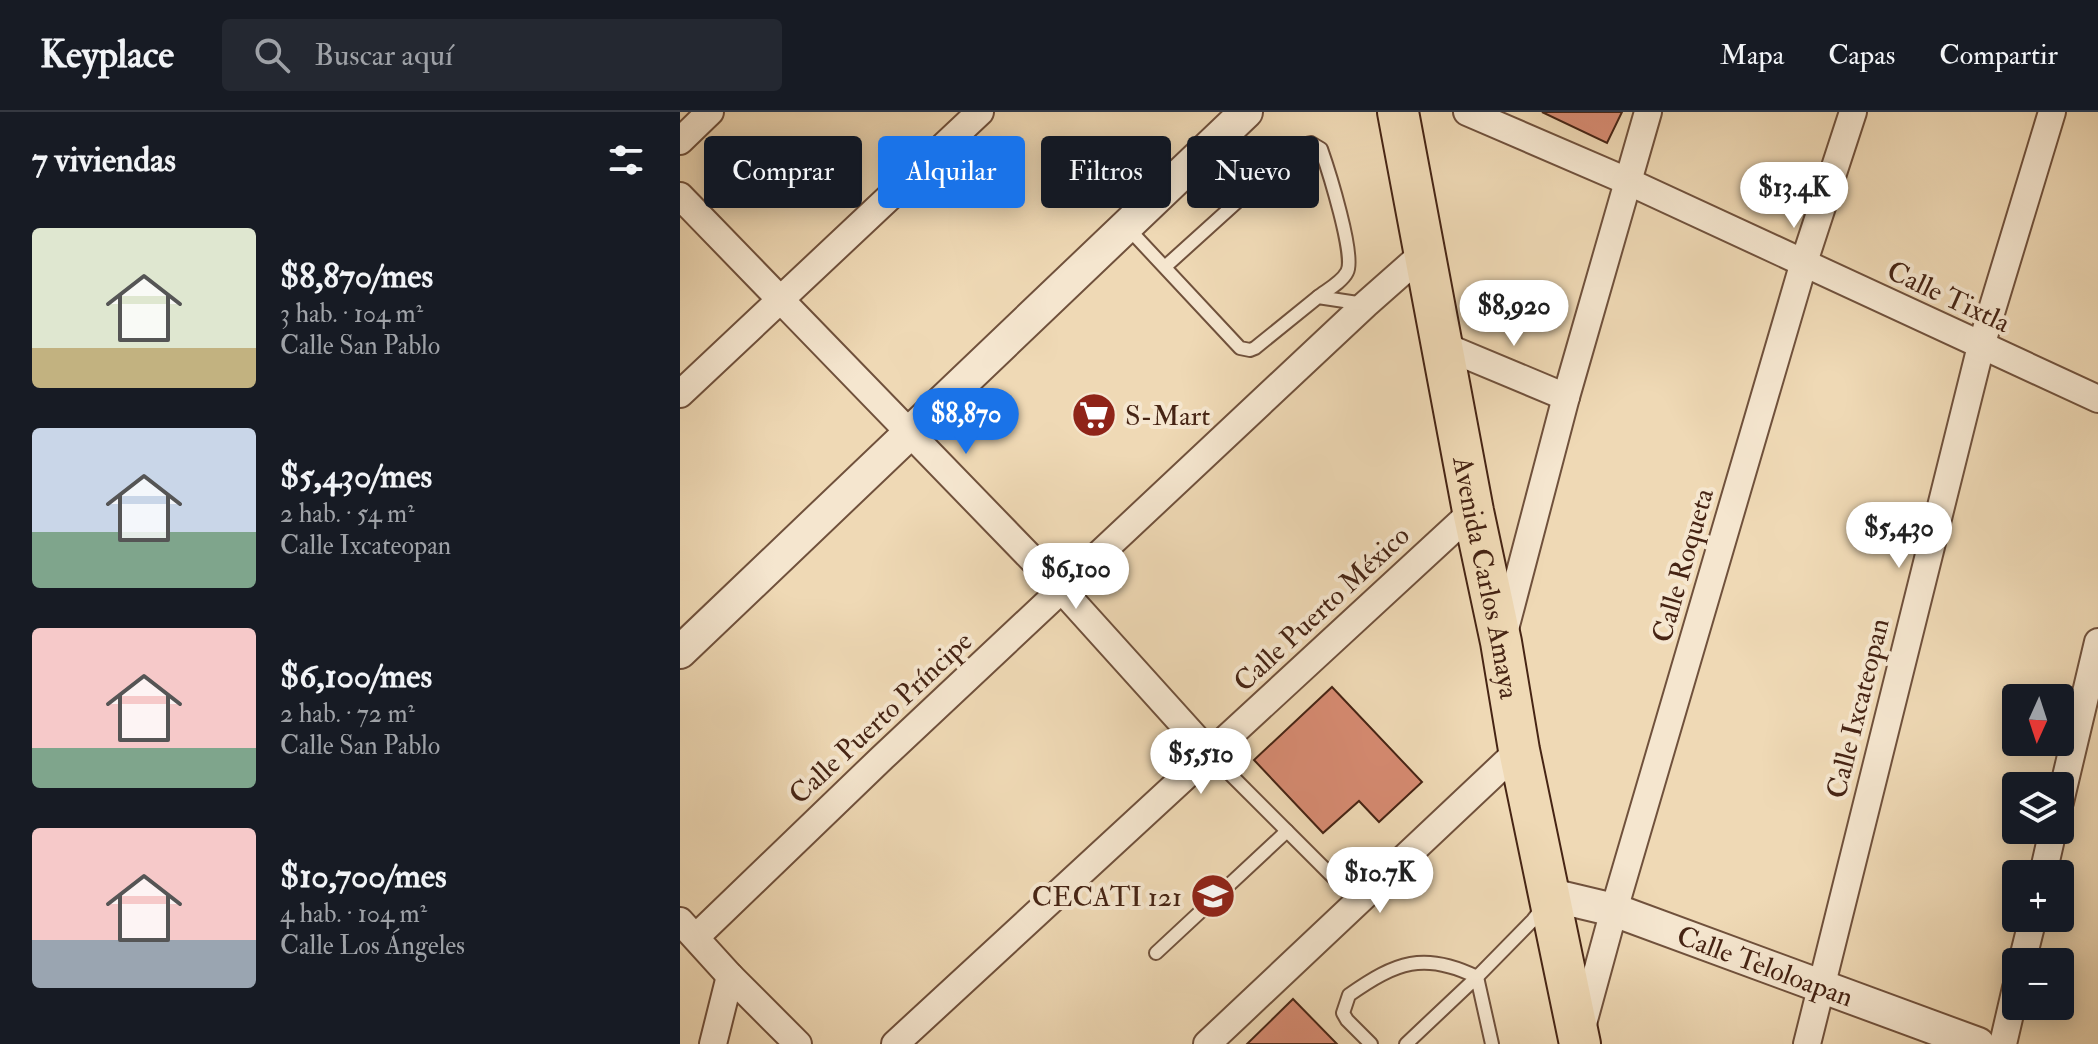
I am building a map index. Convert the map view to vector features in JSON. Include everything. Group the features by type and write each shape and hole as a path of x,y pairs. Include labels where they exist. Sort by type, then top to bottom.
{"main road":[{"name":"Avenida Carlos Amaya","path":"1394,118 1426,251 1519,750 1580,1041"}],"street":[{"path":"680,141 710,112"},
{"path":"680,394 980,112"},
{"path":"680,652 1246,112"},
{"name":"Calle Tixtla","path":"1467,112 1627,181 2098,399"},
{"path":"1501,642 1566,397 1648,112"},
{"name":"Calle Roqueta","path":"1580,1041 1614,910 1804,262 1853,112"},
{"name":"Calle Ixcateopan","path":"1807,1044 1981,346 2052,112"},
{"path":"680,196 1062,590 1210,754"},
{"name":"Calle Puerto Príncipe","path":"688,929 883,757 1426,251"},
{"path":"1444,346 1566,397"},
{"name":"Calle Puerto México","path":"895,1044 1473,511"},
{"path":"2067,772 2098,642"},
{"path":"1207,1044 1519,750"},
{"name":"Calle Teloloapan","path":"1551,895 1614,910 1978,1044"},
{"path":"688,929 798,1044"},
{"path":"713,1044 730,976"},
{"path":"2003,1044 2009,1020"}],"lane":[{"path":"1126,226 1240,348 1255,348 1344,277 1350,261 1338,205 1321,149 1311,143 1300,145 1166,266"},
{"path":"1318,297 1366,304"},
{"path":"1210,754 1358,902"},
{"path":"1156,953 1287,831"},
{"path":"1406,1044 1533,920 1551,895"},
{"path":"1371,1044 1343,1013 1349,995 1369,981 1393,969 1419,962 1438,962 1477,977"},
{"path":"1477,977 1492,1044"}],"building":[{"path":"1542,112 1622,112 1607,143"},
{"path":"1332,687 1422,782 1379,822 1359,801 1323,833 1254,760"},
{"path":"1293,999 1337,1044 1247,1044"}],"place":[{"name":"S-Mart","path":"1094,415"},
{"name":"CECATI 121","path":"1213,896"}]}
